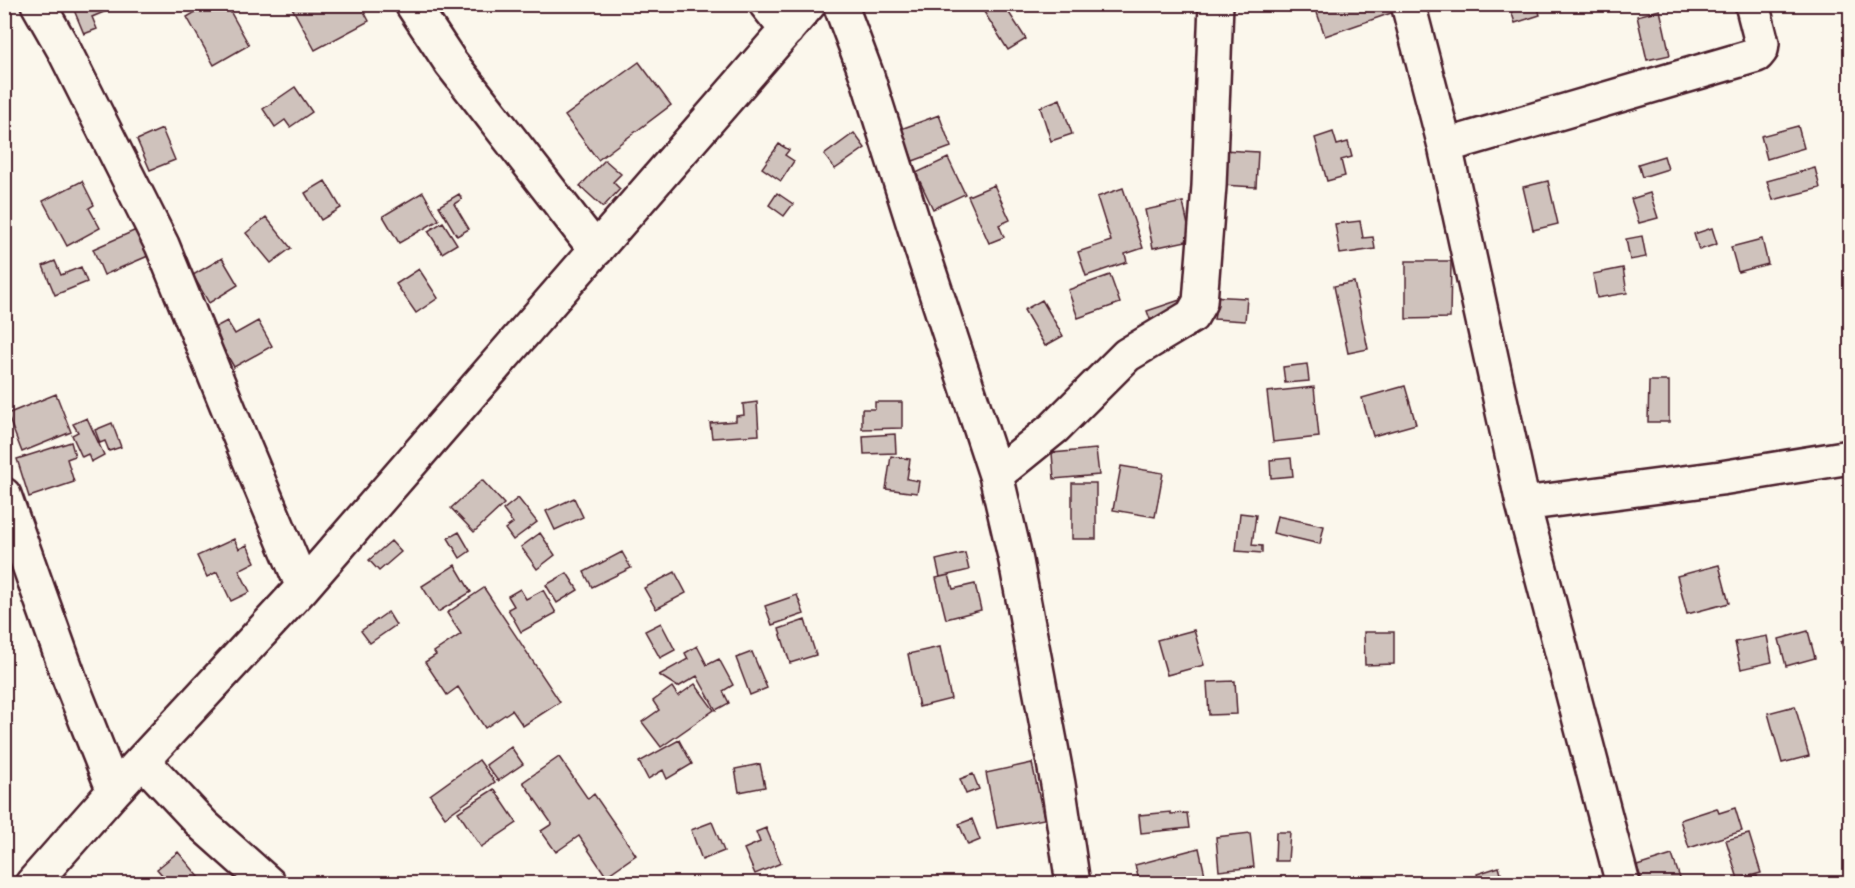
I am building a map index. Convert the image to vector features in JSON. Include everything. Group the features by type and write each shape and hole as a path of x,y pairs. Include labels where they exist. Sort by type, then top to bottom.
{"street":[{"path":"38,4 63,48 162,245 303,587"},
{"path":"412,4 451,63 596,250"},
{"path":"766,4 787,30"},
{"path":"32,884 114,791 303,587 809,4"},
{"path":"840,4 867,76 996,475 1019,572 1058,784 1073,884"},
{"path":"996,475 1054,428 1127,355 1192,316 1200,302 1209,186 1216,4"},
{"path":"1408,4 1445,146 1523,504 1623,884"},
{"path":"1445,146 1756,54 1761,50 1762,43 1752,4"},
{"path":"1523,504 1721,478 1851,457"},
{"path":"4,495 70,680 114,791"},
{"path":"143,760 204,826 269,884"}],"building":[{"path":"88,4 109,4 111,9 92,17 97,29 84,34 74,10"},
{"path":"209,4 226,4 249,45 214,65 187,17"},
{"path":"290,4 360,4 369,21 315,50"},
{"path":"979,4 996,4 999,8 1004,5 1026,39 1008,50"},
{"path":"1314,4 1395,4 1397,11 1325,36"},
{"path":"1509,4 1537,4 1540,15 1515,23"},
{"path":"1660,10 1670,55 1647,60 1637,16"},
{"path":"639,62 671,105 598,160 565,116"},
{"path":"295,87 312,112 290,127 285,120 275,127 263,109"},
{"path":"1060,99 1072,134 1051,141 1040,107"},
{"path":"939,115 951,147 913,161 901,129"},
{"path":"1798,126 1804,148 1767,159 1761,136"},
{"path":"162,129 175,160 150,170 137,140"},
{"path":"1333,132 1337,145 1348,142 1352,157 1341,160 1345,176 1327,181 1315,138"},
{"path":"854,133 865,148 835,169 824,155"},
{"path":"779,144 789,150 785,155 794,161 781,181 762,168"},
{"path":"1223,150 1258,152 1256,187 1221,185"},
{"path":"1664,156 1668,169 1642,177 1638,164"},
{"path":"948,158 965,194 933,209 916,173"},
{"path":"605,160 621,174 613,182 620,189 603,207 580,186"},
{"path":"1815,168 1820,188 1773,200 1767,181"},
{"path":"82,181 94,205 89,208 100,228 67,246 43,201"},
{"path":"325,181 341,208 321,220 305,193"},
{"path":"1548,181 1558,224 1533,230 1523,187"},
{"path":"994,185 1010,220 999,225 1004,237 989,243 968,196"},
{"path":"1123,188 1143,248 1125,254 1127,262 1086,276 1078,252 1111,241 1097,197"},
{"path":"423,192 439,220 399,243 383,216"},
{"path":"777,193 793,204 784,216 769,205"},
{"path":"1650,193 1658,218 1639,223 1631,199"},
{"path":"459,194 462,199 454,204 469,229 457,236 439,206"},
{"path":"1183,202 1191,240 1153,248 1145,210"},
{"path":"266,217 291,248 271,263 246,233"},
{"path":"1360,221 1363,238 1373,237 1375,249 1340,254 1335,224"},
{"path":"443,222 457,244 442,253 428,231"},
{"path":"143,227 155,253 104,275 93,249"},
{"path":"1712,228 1717,244 1699,250 1694,234"},
{"path":"1642,236 1646,257 1630,260 1626,239"},
{"path":"1762,239 1768,264 1738,272 1731,247"},
{"path":"222,258 238,285 209,303 193,275"},
{"path":"55,261 61,275 81,267 87,282 55,295 43,266"},
{"path":"1406,261 1451,261 1450,318 1406,319"},
{"path":"1623,268 1627,293 1597,298 1593,274"},
{"path":"419,269 438,298 416,313 396,284"},
{"path":"1110,275 1120,303 1078,318 1068,290"},
{"path":"1354,282 1368,349 1348,353 1334,286"},
{"path":"1208,296 1247,298 1245,321 1214,319 1215,314 1207,313"},
{"path":"1183,299 1189,315 1153,327 1147,311"},
{"path":"1042,300 1063,336 1045,346 1024,310"},
{"path":"227,321 235,334 258,321 272,346 234,367 212,329"},
{"path":"1307,364 1309,381 1285,383 1283,367"},
{"path":"1649,381 1669,381 1669,422 1648,422"},
{"path":"1405,386 1416,424 1373,436 1362,398"},
{"path":"1314,387 1319,437 1273,442 1267,392"},
{"path":"56,394 71,432 22,452 7,414"},
{"path":"757,402 759,435 712,438 710,423 736,421 736,416 744,415 743,404"},
{"path":"875,402 902,402 902,428 862,429 862,409 875,409"},
{"path":"87,418 104,455 91,462 88,454 82,457 72,435 78,432 73,424"},
{"path":"112,423 121,447 109,451 105,441 100,443 95,430"},
{"path":"895,434 896,453 864,454 863,436"},
{"path":"71,442 75,456 67,459 74,482 29,497 17,459"},
{"path":"1096,449 1099,475 1054,479 1052,453"},
{"path":"891,456 910,459 907,479 919,481 917,493 886,489"},
{"path":"1291,458 1293,476 1271,478 1270,460"},
{"path":"1121,466 1163,473 1155,517 1113,510"},
{"path":"482,480 504,504 474,532 451,508"},
{"path":"1072,483 1096,483 1096,539 1072,539"},
{"path":"518,498 537,522 513,540 505,529 513,523 503,510"},
{"path":"574,498 583,517 555,530 546,511"},
{"path":"1240,513 1256,515 1252,545 1262,546 1262,553 1236,551"},
{"path":"1277,516 1324,526 1320,544 1273,533"},
{"path":"459,532 470,551 460,558 448,538"},
{"path":"540,533 555,555 537,569 521,547"},
{"path":"234,539 239,549 247,545 255,562 239,570 250,592 231,601 217,572 207,577 197,556"},
{"path":"391,541 401,552 379,571 369,560"},
{"path":"622,552 631,568 592,587 584,572"},
{"path":"965,553 969,570 940,577 936,560"},
{"path":"455,565 471,592 438,612 422,586"},
{"path":"1719,565 1729,603 1687,614 1677,576"},
{"path":"675,572 686,593 656,609 644,588"},
{"path":"567,573 578,590 557,603 546,585"},
{"path":"949,575 953,589 975,584 981,610 946,619 936,578"},
{"path":"484,588 560,702 523,726 512,710 485,728 458,687 447,695 425,662 436,655 434,652 461,634 447,613"},
{"path":"520,589 526,599 543,590 556,613 521,632 508,609 514,606 508,596"},
{"path":"797,595 804,614 772,625 765,606"},
{"path":"388,612 396,625 370,643 361,631"},
{"path":"805,620 816,655 790,663 779,629"},
{"path":"661,623 675,650 660,658 645,631"},
{"path":"1194,630 1204,665 1167,675 1157,640"},
{"path":"1808,631 1815,658 1786,666 1779,639"},
{"path":"1364,632 1394,632 1394,664 1365,665"},
{"path":"1767,636 1772,662 1741,669 1735,642"},
{"path":"1850,639 1850,670 1841,642"},
{"path":"697,646 707,665 719,659 733,685 723,691 729,703 716,710 697,676 678,687 659,675 688,659 685,653"},
{"path":"940,647 951,699 919,707 908,654"},
{"path":"752,652 767,688 750,695 736,658"},
{"path":"1235,681 1237,714 1209,715 1207,682"},
{"path":"695,684 714,710 661,747 642,722 659,710 653,701 672,687 678,696"},
{"path":"1795,706 1809,756 1782,763 1768,713"},
{"path":"679,740 692,764 667,779 663,770 648,779 639,762"},
{"path":"511,747 523,764 498,781 486,765"},
{"path":"559,757 588,799 594,794 636,855 606,876 579,836 556,852 541,831 552,824 523,782"},
{"path":"479,760 495,782 445,817 430,795"},
{"path":"1032,763 1044,819 997,828 986,773"},
{"path":"760,764 765,787 739,792 735,769"},
{"path":"973,774 979,789 966,794 960,779"},
{"path":"494,789 517,823 481,847 458,812"},
{"path":"1717,808 1719,813 1735,808 1742,831 1689,848 1680,820"},
{"path":"1171,812 1171,814 1187,813 1189,828 1141,833 1139,815"},
{"path":"972,819 980,840 968,845 959,824"},
{"path":"712,822 724,851 702,860 691,830"},
{"path":"766,828 781,863 755,874 744,849 760,842 756,832"},
{"path":"1276,832 1290,832 1288,861 1275,861"},
{"path":"1250,833 1254,867 1219,871 1216,837"},
{"path":"1749,834 1761,873 1738,879 1726,840"},
{"path":"1199,848 1207,884 1140,884 1135,865"},
{"path":"178,852 205,884 170,884 157,869"},
{"path":"1672,855 1682,884 1643,884 1637,866"},
{"path":"1499,867 1504,884 1480,884 1477,874"},
{"path":"1757,876 1759,884 1733,882"}]}
